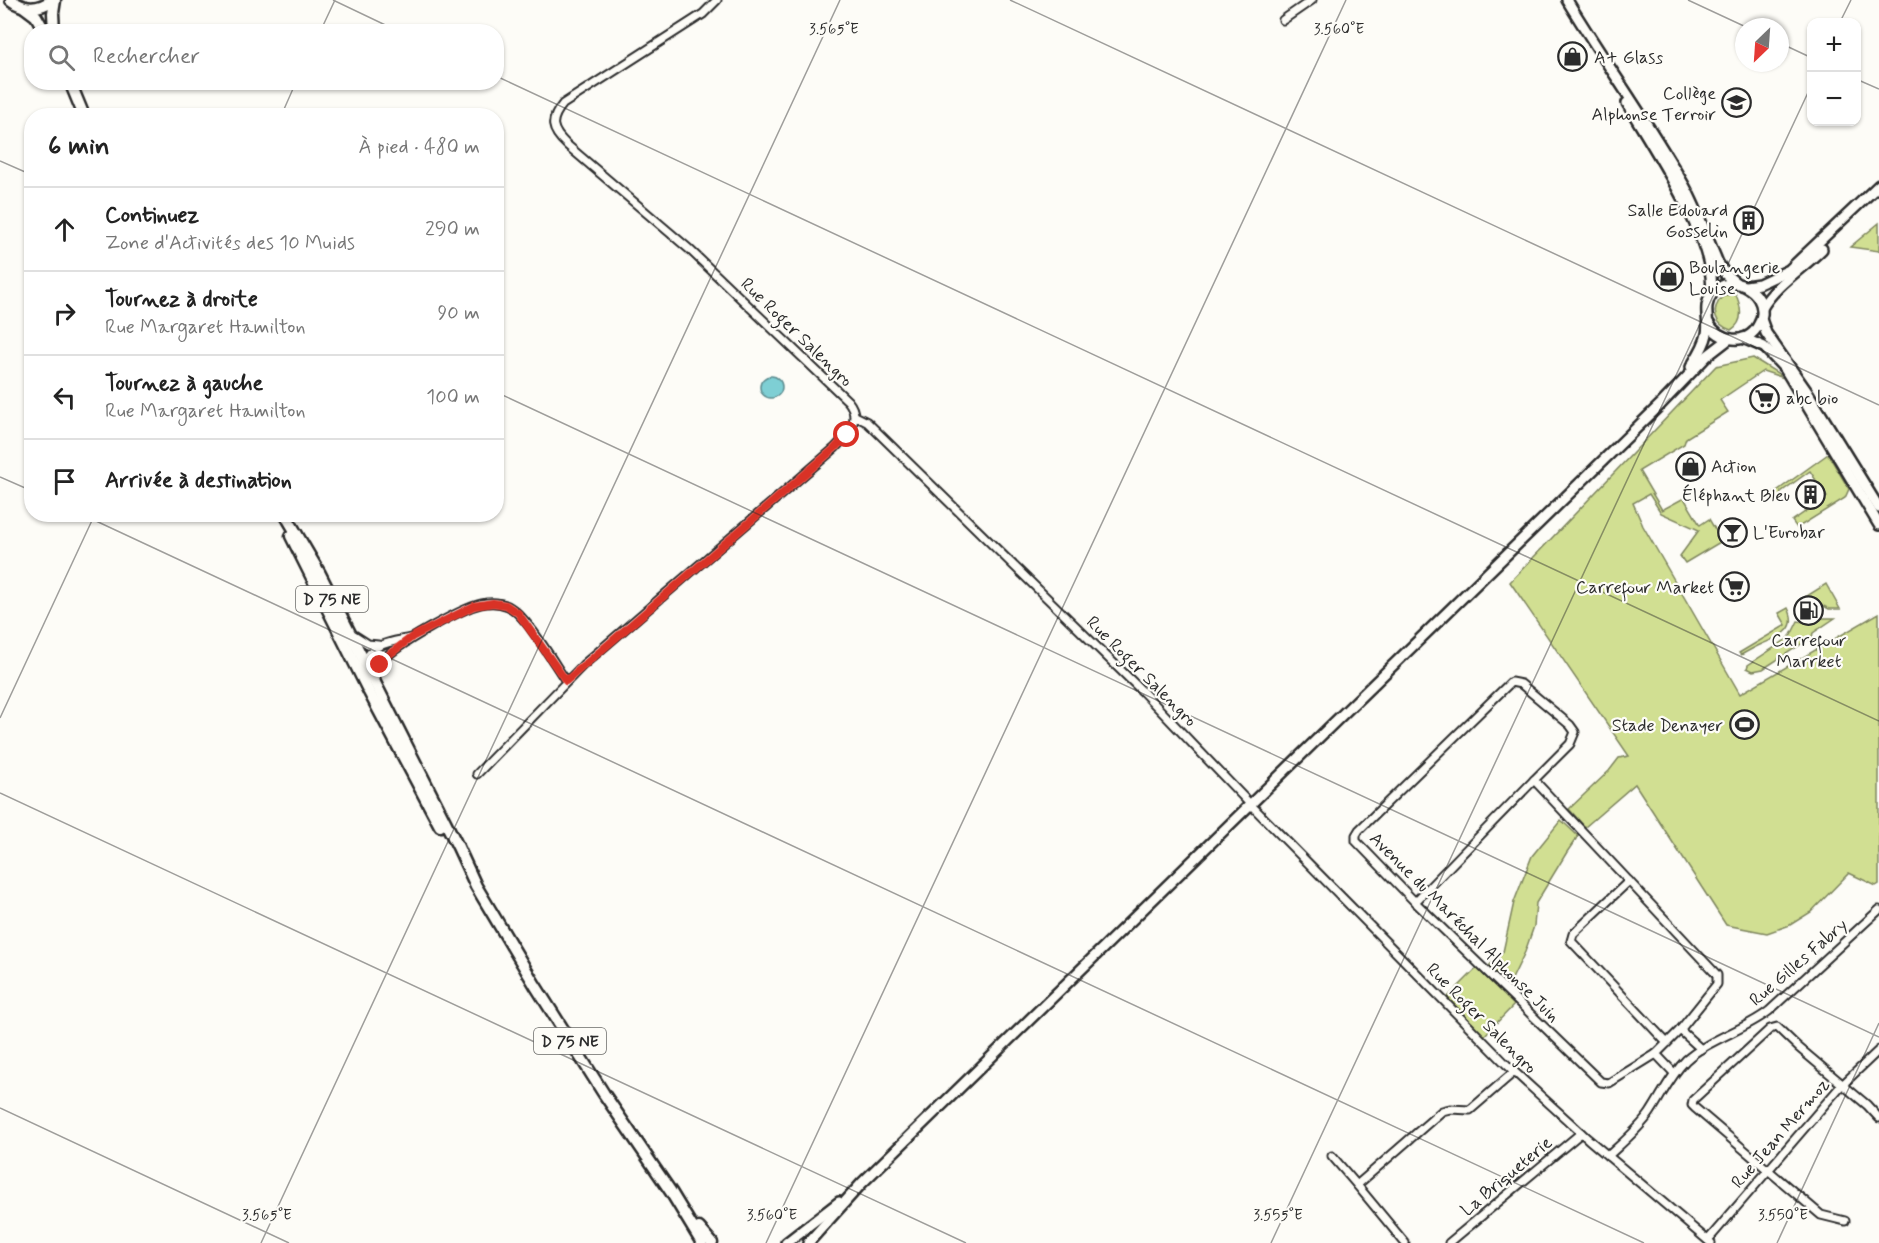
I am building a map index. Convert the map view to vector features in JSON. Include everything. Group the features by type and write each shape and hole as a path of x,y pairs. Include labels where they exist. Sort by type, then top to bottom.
{"main road":[{"path":"11,0 36,16 40,24"},
{"path":"24,7 39,7 54,0 54,24"},
{"path":"1567,0 1684,202 1710,263 1712,280 1711,295 1706,307 1707,338 1684,379"},
{"path":"1606,64 1632,100 1683,184 1718,263 1725,274 1736,284"},
{"path":"73,90 81,108"},
{"path":"1711,295 1723,285 1746,286 1764,283 1780,276 1793,267 1879,185"},
{"path":"1762,308 1775,289 1804,266 1879,194"},
{"path":"1708,322 1715,332 1729,339 1743,338 1754,332 1761,319 1762,308 1756,294 1746,286"},
{"path":"1761,319 1766,333 1813,399 1879,508"},
{"path":"1743,338 1764,347 1785,369 1879,525"},
{"path":"808,1243 862,1183 1684,379 1715,349 1729,339"},
{"name":"D 75 NE","path":"284,522 362,679 453,852 476,885"},
{"name":"D 75 NE","path":"290,522 315,565 476,885 531,980 671,1192 702,1243"},
{"path":"786,1243 862,1183"},
{"name":"D 75 NE","path":"671,1192 712,1243"}],"street":[{"name":"Rue Roger Salengro","path":"717,0 703,14 566,101 558,110 553,124 554,130 563,141 674,236 848,401 855,416 867,422 1142,690 1251,805 1514,1072 1581,1133 1710,1242"},
{"path":"1283,20 1312,0"},
{"path":"477,774 566,681 835,448 849,432 855,416"},
{"path":"351,655 364,661 375,662 386,657 412,637 474,606 502,604 514,610 524,619 566,681"},
{"path":"346,626 361,641 378,645"},
{"path":"362,679 364,661 370,651 378,645 412,637"},
{"path":"376,686 376,673 386,657"},
{"name":"Avenue du Maréchal Alphonse Juin","path":"1534,780 1570,744 1575,732 1570,724 1521,684 1511,682 1357,832 1356,838 1359,846 1415,902 1601,1082 1609,1083 1656,1054 1680,1030"},
{"path":"1415,902 1534,780 1718,975 1717,984 1680,1030 1701,1049"},
{"path":"1629,880 1573,934 1571,941 1667,1043"},
{"name":"Rue Gilles Fabry","path":"1608,1156 1642,1123 1674,1073 1701,1049 1769,1011 1879,910"},
{"path":"1845,1221 1821,1215 1692,1105 1694,1099 1775,1026 1782,1029 1798,1047 1879,1118"},
{"name":"Rue Jean Mermoz","path":"1710,1242 1842,1084 1879,1050"},
{"path":"1656,1054 1674,1073"},
{"path":"1357,1185 1442,1111 1470,1110 1514,1072"},
{"name":"La Briqueterie","path":"1449,1243 1581,1133"},
{"path":"1332,1156 1405,1243"}],"green space":[{"path":"1879,223 1879,251 1850,247"},
{"path":"1735,293 1741,313 1738,323 1731,330 1721,325 1715,312 1722,297"},
{"name":"Stade Denayer","path":"1753,358 1781,377 1763,371 1720,400 1728,412 1686,438 1684,444 1639,471 1662,510 1684,498 1700,525 1709,519 1722,541 1685,563 1680,556 1699,530 1661,513 1649,494 1633,503 1643,526 1740,694 1879,613 1879,884 1876,886 1849,873 1811,912 1790,925 1767,933 1726,925 1635,784 1585,827 1569,809 1609,771 1619,758 1629,756 1510,582 1716,366"},
{"path":"1828,454 1849,489 1845,498 1797,528 1792,521 1827,497 1810,471 1781,492 1781,496 1777,499 1774,493"},
{"path":"1826,584 1840,609 1829,609 1820,604 1799,601"},
{"path":"1788,608 1791,622 1786,632 1741,655 1739,653 1786,625 1779,613"},
{"path":"1823,618 1835,618 1813,633 1812,637 1763,669 1753,671 1747,668 1748,665 1787,639 1798,621 1811,623"},
{"path":"1561,820 1578,836 1536,903 1534,926 1525,952 1509,985 1489,966 1503,952 1514,902 1532,856"},
{"path":"1477,968 1514,1005 1483,1037 1446,999"}],"water":[{"path":"771,376 779,379 782,387 779,395 771,398 763,395 760,387 763,379"}],"place":[{"name":"A+ Glass","path":"1573,57"},
{"name":"Collège Alphonse Terroir","path":"1737,103"},
{"name":"Salle Edouard Gosselin","path":"1749,220"},
{"name":"Boulangerie Louise","path":"1668,277"},
{"name":"abc bio","path":"1765,398"},
{"name":"Action","path":"1690,466"},
{"name":"Éléphant Bleu","path":"1811,495"},
{"name":"L'Eurobar","path":"1732,532"},
{"name":"Carrefour Market","path":"1735,587"},
{"name":"Carrefour Marrket","path":"1809,611"},
{"name":"Stade Denayer","path":"1744,725"}],"route":[{"path":"380,665 386,657 412,637 479,604 498,603 510,607 524,619 566,681 835,448 847,435"}]}
